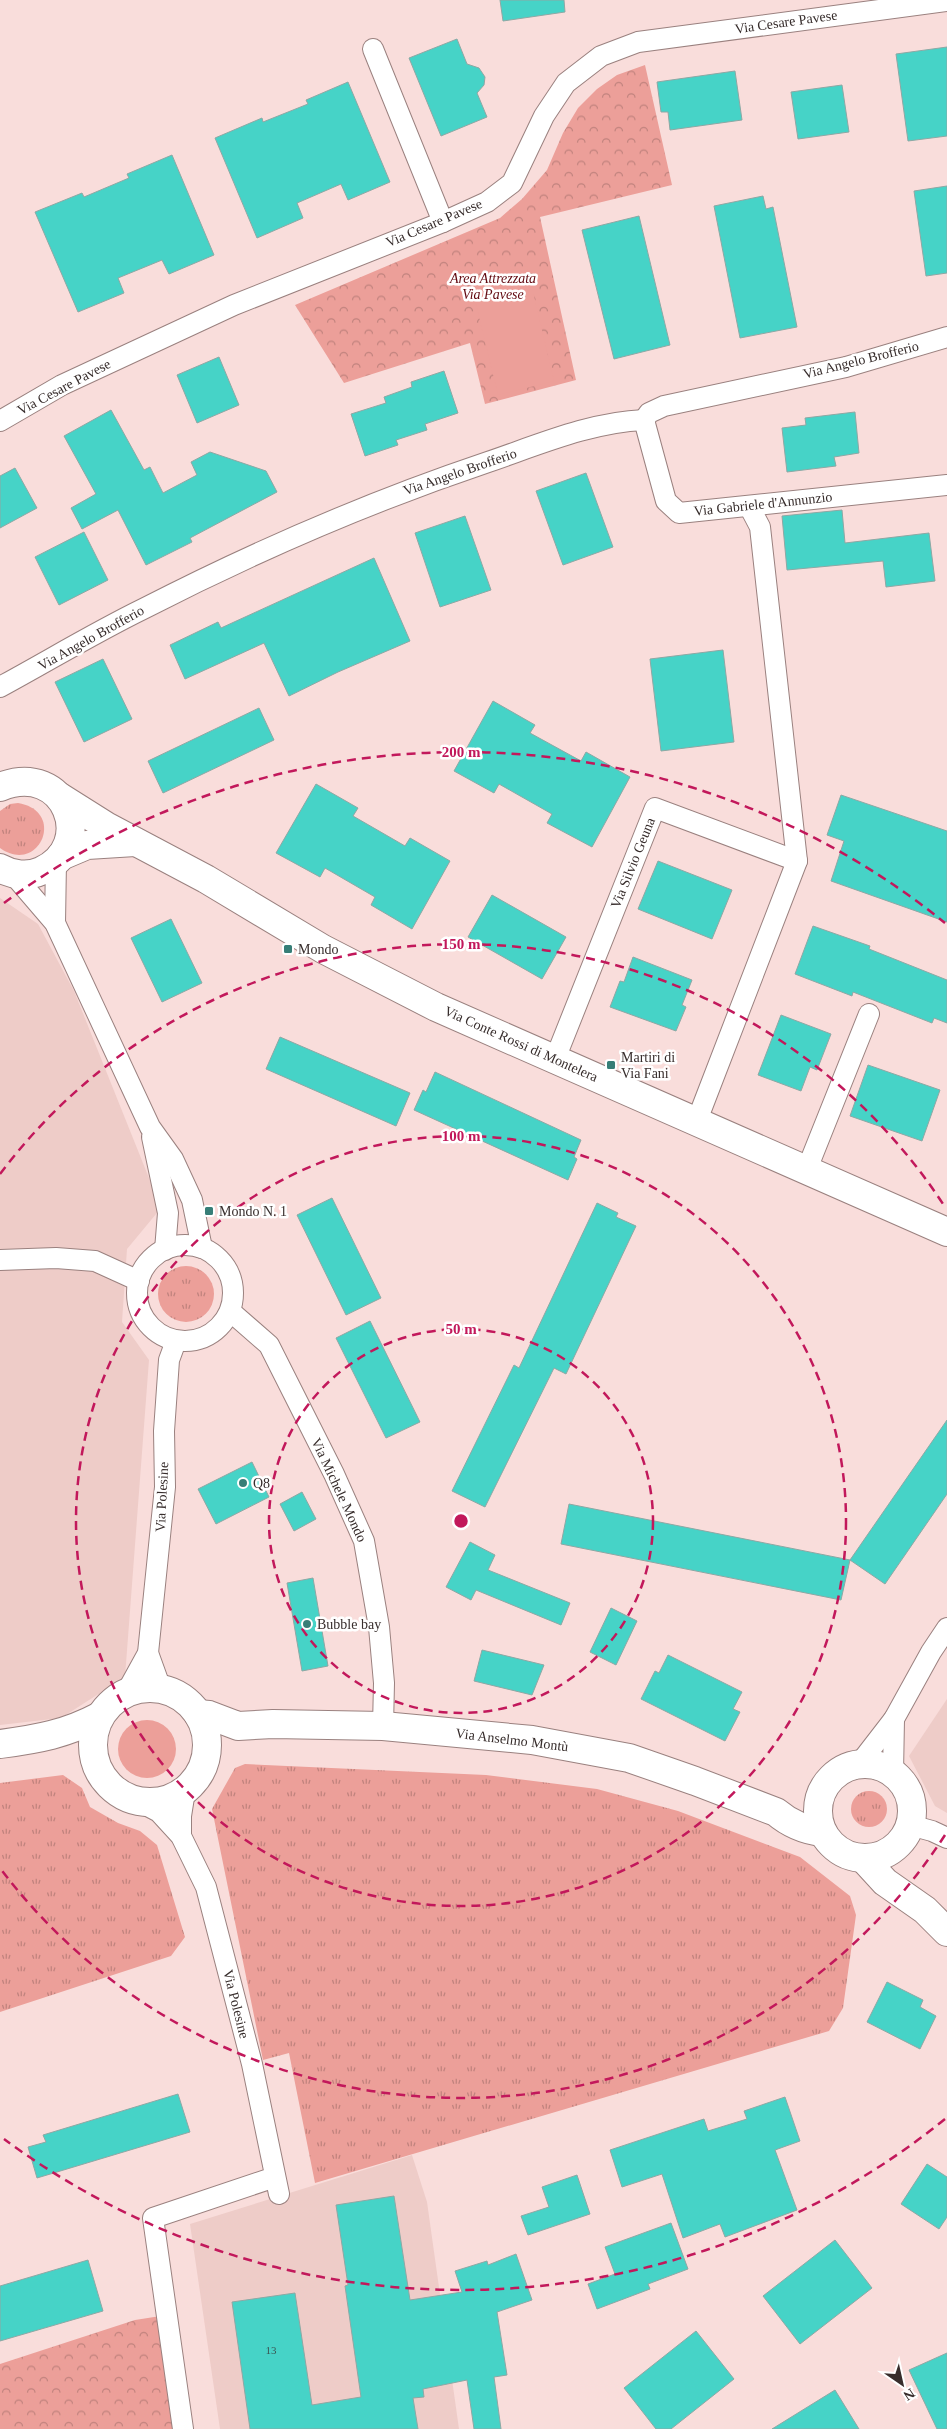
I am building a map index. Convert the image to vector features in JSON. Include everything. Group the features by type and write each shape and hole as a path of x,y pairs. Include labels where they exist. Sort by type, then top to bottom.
{"street":[{"name":"Via Cesare Pavese","path":"0,421 62,385 234,305 443,222 487,202 512,183 544,116 566,83 601,56 638,42 947,1"},
{"path":"373,49 443,222"},
{"name":"Via Angelo Brofferio","path":"0,687 143,609 344,516 411,488 569,434 628,421 644,420 649,413 664,406 846,367 947,337"},
{"name":"Via Gabriele d'Annunzio","path":"644,420 666,501 679,513 947,485"},
{"path":"696,1123 796,861 760,527 749,506"},
{"path":"0,763 26,780"},
{"path":"0,787 26,780"},
{"name":"Via Conte Rossi di Montelera","path":"26,780 39,783 51,789 60,798 136,842 206,879 322,949 436,1007 947,1232"},
{"path":"55,923 59,858 68,842 71,826 68,811 60,798"},
{"name":"Via Silvio Geuna","path":"555,1059 655,808 796,861"},
{"path":"7,871 36,873 59,858 87,845 136,842"},
{"path":"7,871 55,923 150,1127 173,1159 192,1200 202,1248"},
{"path":"806,1169 869,1014"},
{"path":"150,1127 168,1213 165,1250"},
{"path":"189,1245 202,1248 215,1256 226,1267 232,1281 234,1296 230,1311 214,1332 202,1338 176,1341 162,1335 149,1325 141,1312 138,1297 139,1281 149,1263 165,1250 189,1245"},
{"path":"0,1260 56,1258 94,1261 139,1281"},
{"name":"Via Michele Mondo","path":"230,1311 269,1344 334,1474 364,1541 379,1628 384,1683 382,1726"},
{"name":"Via Polesine","path":"126,1692 148,1653 165,1487 164,1432 169,1360 176,1341"},
{"path":"860,1764 894,1719 931,1652 947,1628"},
{"name":"Via Polesine","path":"148,1653 161,1689"},
{"path":"207,1756 208,1741 205,1727 198,1714 188,1702 176,1693 149,1687 126,1692 112,1702 100,1716 93,1738 94,1760 99,1772 115,1792 140,1802 156,1803 171,1799 185,1791 202,1770 207,1756 217,1741 238,1726"},
{"name":"Via Anselmo Montù","path":"198,1714 209,1714 238,1726 272,1724 382,1726 532,1740 629,1758 695,1780 776,1812 786,1820 810,1831 822,1832"},
{"path":"0,1744 49,1737 67,1732 100,1716"},
{"path":"894,1719 894,1772"},
{"path":"49,1737 79,1748 94,1760"},
{"path":"860,1764 872,1764 894,1772 909,1793 912,1803 910,1825 902,1840 890,1851 877,1857 864,1858 839,1850 822,1832 817,1813 820,1795 826,1783 847,1767 860,1764"},
{"name":"Via Polesine","path":"181,1836 181,1816 185,1791"},
{"path":"776,1812 820,1795"},
{"name":"Via Polesine","path":"140,1802 159,1812 181,1836 206,1887 252,2064 277,2186 246,2187 153,2218 183,2429"},
{"path":"910,1825 932,1831 947,1838"},
{"path":"890,1851 902,1894"},
{"path":"864,1858 875,1873 925,1910 947,1932"}],"shaded area":[{"path":"0,898 38,924 74,991 161,1208 127,1249 122,1322 149,1360 125,1677 61,1718 0,1725"},
{"path":"947,1699 947,1813 935,1806 909,1756"},
{"path":"412,2155 427,2202 459,2429 220,2429 190,2224"}],"green space":[{"name":"Area Attrezzata Via Pavese","path":"645,65 672,185 540,217 576,380 485,404 470,343 344,383 295,305 500,218 522,199 547,170 563,133 578,108 597,89 617,75"},
{"path":"527,266 554,381 498,395 470,280"},
{"path":"18,803 33,808 41,817 44,828 42,839 36,848 26,854 14,854 0,848 0,811 10,804"},
{"path":"180,1266 192,1266 202,1270 210,1278 214,1294 210,1310 202,1318 192,1322 180,1322 170,1318 162,1310 158,1300 158,1288 162,1278 170,1270"},
{"path":"141,1720 153,1720 168,1728 176,1743 176,1755 168,1770 153,1778 141,1778 126,1770 118,1755 118,1743 126,1728"},
{"path":"245,1764 486,1775 597,1789 678,1811 800,1857 850,1896 856,1915 843,2008 829,2031 315,2183 289,2053 263,2060 212,1809 235,1768"},
{"path":"63,1775 82,1788 90,1807 118,1823 140,1831 157,1845 185,1937 171,1956 0,2012 0,1783"},
{"path":"869,1791 876,1792 882,1796 886,1802 886,1816 882,1822 876,1826 869,1827 862,1826 856,1822 852,1816 851,1809 852,1802 856,1796 862,1792"},
{"path":"167,2315 183,2429 0,2429 0,2364 135,2320"}],"building":[{"path":"500,0 564,0 565,12 503,21"},
{"path":"457,39 467,64 479,68 485,77 484,85 477,93 487,117 441,136 409,58"},
{"path":"947,47 947,136 908,141 896,54"},
{"path":"735,71 742,120 670,130 668,112 661,112 657,82"},
{"path":"348,82 390,182 348,200 341,184 297,203 303,218 257,238 215,138 262,118 263,122 308,104 306,100"},
{"path":"842,85 849,132 798,139 791,92"},
{"path":"172,155 214,255 169,274 162,260 118,278 124,293 78,312 35,212 82,193 84,197 129,178 127,174"},
{"path":"947,186 947,273 926,276 914,191"},
{"path":"763,196 766,209 773,207 797,327 740,338 714,206"},
{"path":"639,216 670,345 614,359 582,230"},
{"path":"219,357 239,405 197,423 177,375"},
{"path":"444,371 458,413 425,424 427,430 396,440 398,445 365,456 351,414 386,403 384,397 412,387 411,382"},
{"path":"111,410 144,470 150,467 163,493 197,475 191,462 210,452 266,471 277,492 190,538 192,542 146,565 118,510 82,529 71,508 96,494 64,436"},
{"path":"855,412 859,453 834,457 836,466 787,472 782,428 806,425 805,418"},
{"path":"15,468 37,508 0,528 0,476"},
{"path":"586,473 613,547 563,565 536,491"},
{"path":"842,510 845,543 929,533 935,581 886,587 883,561 787,570 782,516"},
{"path":"465,516 491,590 440,607 415,533"},
{"path":"84,532 108,580 59,605 35,557"},
{"path":"374,558 410,641 338,672 289,696 264,643 185,679 170,645 218,622 221,628"},
{"path":"723,650 734,742 661,751 650,659"},
{"path":"103,659 132,719 84,742 55,682"},
{"path":"493,701 535,725 530,733 581,761 586,752 630,777 592,847 547,823 552,814 499,784 494,793 454,771"},
{"path":"259,708 274,740 163,793 148,761"},
{"path":"316,784 358,808 353,816 405,846 410,838 450,861 412,929 371,905 375,897 325,868 320,877 276,853"},
{"path":"841,795 947,831 947,922 831,881 844,841 827,835"},
{"path":"658,861 732,890 712,939 638,909"},
{"path":"492,895 566,937 542,979 468,937"},
{"path":"171,919 202,983 162,1002 131,938"},
{"path":"813,926 870,946 869,949 947,980 947,1023 934,1018 932,1023 853,992 852,996 795,974"},
{"path":"633,957 692,980 682,1005 686,1007 676,1031 610,1007 620,981 624,982"},
{"path":"781,1015 831,1034 817,1070 810,1067 801,1091 758,1075"},
{"path":"280,1037 410,1093 396,1126 266,1069"},
{"path":"868,1065 940,1090 922,1141 850,1116"},
{"path":"435,1072 581,1140 574,1157 577,1159 568,1180 414,1110 423,1090 426,1092"},
{"path":"332,1198 381,1298 346,1315 297,1215"},
{"path":"597,1203 618,1213 616,1217 636,1226 566,1374 554,1368 485,1507 452,1491 514,1365 519,1368"},
{"path":"370,1321 420,1422 386,1438 336,1338"},
{"path":"947,1420 947,1494 885,1584 850,1560"},
{"path":"252,1462 269,1497 216,1524 198,1489"},
{"path":"302,1492 316,1519 294,1531 280,1504"},
{"path":"569,1504 850,1560 841,1600 561,1544"},
{"path":"470,1542 495,1555 488,1570 570,1603 561,1625 476,1590 471,1600 446,1587"},
{"name":"Bubble bay","path":"313,1578 328,1666 302,1671 287,1583"},
{"path":"611,1608 637,1621 616,1665 590,1652"},
{"path":"482,1650 544,1665 532,1695 474,1681"},
{"path":"668,1655 742,1692 733,1709 740,1712 725,1741 641,1699 655,1671 659,1673"},
{"path":"887,1982 923,2000 920,2007 936,2016 920,2049 867,2022"},
{"path":"178,2094 190,2132 37,2178 28,2147 46,2142 43,2135"},
{"path":"785,2097 800,2141 775,2150 797,2210 725,2237 720,2224 683,2238 662,2174 622,2187 610,2150 704,2119 708,2131 747,2119 744,2111"},
{"path":"927,2164 947,2177 947,2217 939,2229 901,2204"},
{"path":"577,2175 590,2214 528,2235 521,2216 549,2207 542,2187"},
{"path":"394,2196 410,2300 462,2292 455,2271 487,2261 488,2265 516,2254 532,2300 497,2312 507,2375 494,2377 501,2429 474,2429 467,2380 423,2389 424,2397 413,2398 418,2429 250,2429 232,2302 295,2293 312,2405 361,2397 345,2286 348,2285 336,2205"},
{"path":"671,2223 688,2269 648,2284 650,2289 597,2309 588,2284 615,2274 605,2247"},
{"path":"835,2240 872,2288 800,2344 763,2296"},
{"path":"88,2260 103,2311 0,2341 0,2286"},
{"path":"696,2331 734,2379 671,2429 656,2429 624,2388"},
{"path":"947,2353 947,2429 937,2429 909,2370"},
{"path":"835,2390 859,2429 772,2429"}],"place":[{"name":"Mondo","path":"288,949"},
{"name":"Martiri di Via Fani","path":"611,1065"},
{"name":"Mondo N. 1","path":"209,1211"},
{"name":"Q8","path":"243,1483"},
{"name":"Bubble bay","path":"307,1624"}]}
